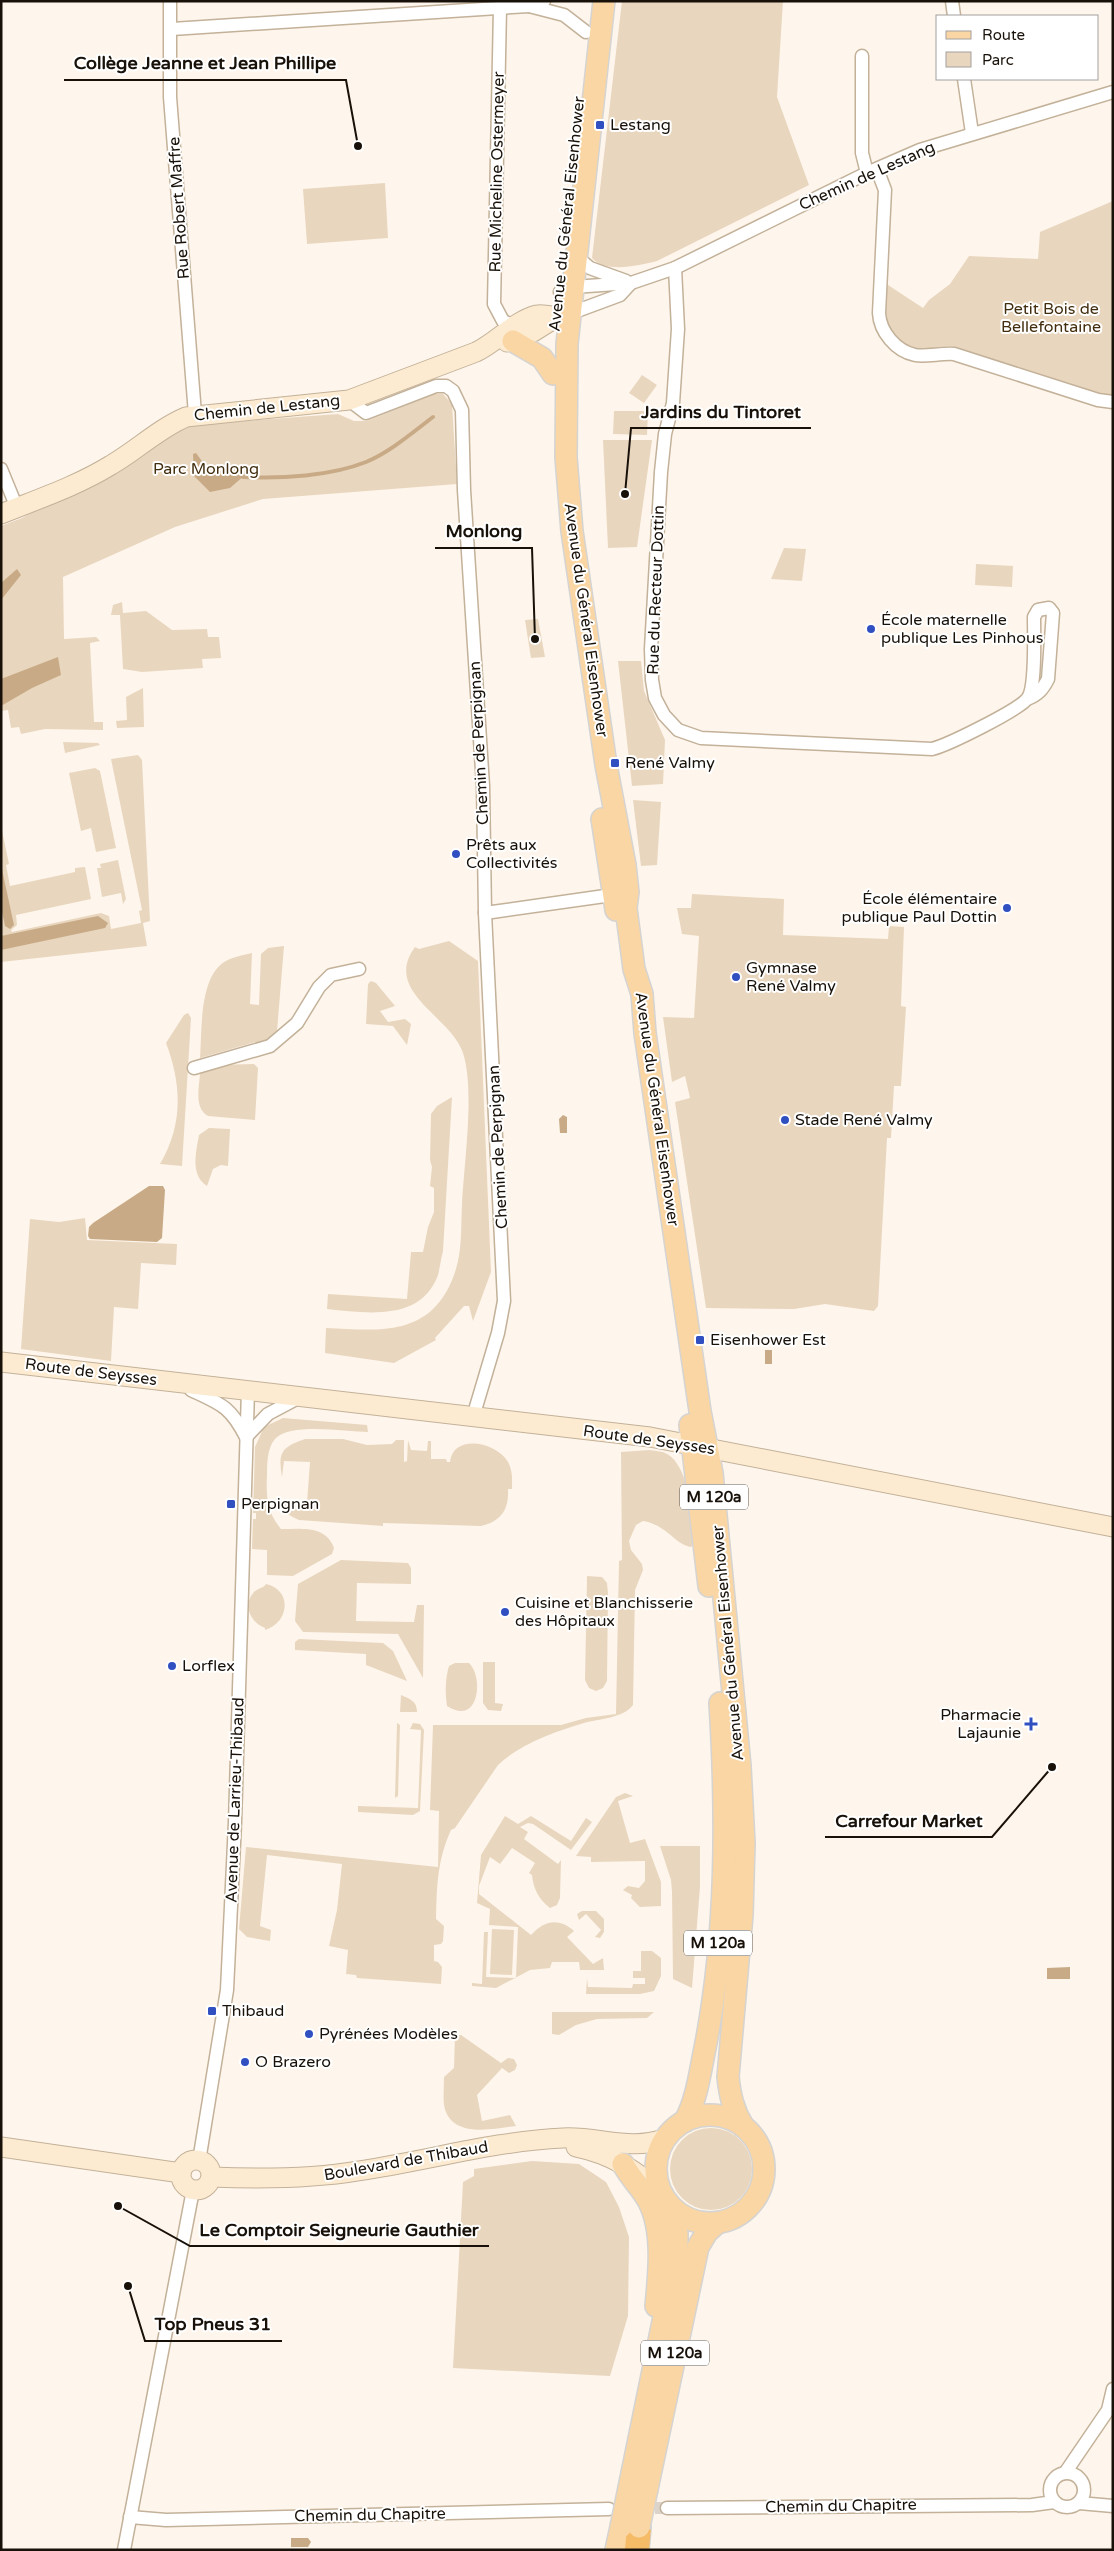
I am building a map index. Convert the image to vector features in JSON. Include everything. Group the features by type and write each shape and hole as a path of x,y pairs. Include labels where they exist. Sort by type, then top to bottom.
{"highway":[{"path":"630,2527 637,2550"}],"main road":[{"name":"Avenue du Général Eisenhower","path":"590,1 564,315 565,406 572,532 606,765 624,860 621,893"},
{"name":"Avenue du Général Eisenhower","path":"567,290 577,257 604,1"},
{"name":"Avenue du Général Eisenhower","path":"564,315 552,343 559,519 634,968 642,994 645,1033 699,1446 724,1762 722,1894 715,1981 700,2076 690,2111 684,2121"},
{"path":"514,333 542,358 553,374"},
{"name":"Avenue du Général Eisenhower","path":"699,1446 713,1485 740,1766 744,1843 742,1915 728,2077 730,2095 736,2114 743,2126"},
{"path":"704,2115 725,2117 743,2126 755,2139 762,2155 764,2166 762,2184 755,2199 748,2208 739,2215 717,2223 692,2220 666,2201 658,2184 656,2167 659,2150 664,2139 684,2121 704,2115"},
{"path":"623,2164 650,2203 656,2221 658,2238 656,2304 650,2338 654,2363"},
{"name":"M 120a","path":"638,2489 654,2363 677,2253 677,2232 666,2201"},
{"name":"M 120a","path":"632,2550 630,2527 638,2489 698,2247 707,2232 717,2223"},
{"name":"M 120a","path":"616,2550 630,2527"}],"street":[{"name":"Rue Robert Maffre","path":"170,1 172,29 170,97 195,414"},
{"path":"172,29 529,6 544,1"},
{"path":"952,1 954,15"},
{"path":"529,6 564,15 586,32"},
{"name":"Rue Micheline Ostermeyer","path":"500,8 494,304 503,321 514,333"},
{"path":"862,56 862,153 885,190 879,313 880,326 885,334 904,351 917,356 938,353 954,354 1098,400 1113,402"},
{"path":"964,80 972,133"},
{"name":"Chemin de Lestang","path":"567,290 631,283 675,268 872,171 920,150 1113,92"},
{"path":"577,257 590,268 631,283"},
{"name":"Rue du Recteur Dottin","path":"675,268 678,329 673,403 665,434 661,472 651,650 655,698 664,716 678,730 701,738 932,749 956,740 996,719 1027,698 1036,696 1044,687 1048,679 1053,613 1049,608 1038,610 1034,617 1032,684 1027,698"},
{"name":"Chemin de Lestang","path":"9,511 91,476 113,464 164,427 195,414 349,400 488,346 514,333 539,315 564,315 620,295 631,283"},
{"name":"Chemin de Perpignan","path":"349,400 366,413 436,386 446,386 453,391 462,410 465,499 483,786 486,913 504,1302 498,1332 473,1418"},
{"path":"1,469 9,511"},
{"path":"486,913 621,893"},
{"path":"194,1068 270,1046 297,1023 319,987 331,975 359,969"},
{"name":"Route de Seysses","path":"1,1362 650,1437 1113,1528"},
{"name":"Route de Seysses","path":"181,1383 221,1403 236,1419 246,1437"},
{"name":"Avenue de Larrieu-Thibaud","path":"199,2161 227,1990 236,1813 248,1390"},
{"path":"246,1437 268,1414 300,1397"},
{"name":"Boulevard de Thibaud","path":"211,2177 312,2176 358,2172 503,2144 541,2140 565,2138 637,2145 664,2139"},
{"name":"Boulevard de Thibaud","path":"541,2140 581,2148 623,2164 640,2174 666,2201"},
{"path":"1,2146 181,2173"},
{"path":"199,2161 209,2169 211,2177 203,2189 193,2190 182,2182 181,2173 186,2164 199,2161"},
{"path":"124,2550 193,2190"},
{"path":"1112,2506 1079,2502 1069,2508 1054,2502 1050,2487 1055,2478 1064,2473 1077,2456 1108,2410 1113,2389"},
{"path":"1077,2456 1082,2483 1079,2502"},
{"path":"1064,2473 1082,2483 1112,2506"},
{"name":"Chemin du Chapitre","path":"1014,2504 1030,2499 1050,2487"},
{"name":"Chemin du Chapitre","path":"667,2508 1032,2505 1054,2502"},
{"name":"Chemin du Chapitre","path":"130,2517 175,2519 609,2509"}],"green space":[{"path":"622,1 783,1 777,97 809,185 657,261 633,266 614,267 598,263 592,258"},
{"path":"385,183 388,238 307,244 303,189"},
{"name":"Petit Bois de Bellefontaine","path":"1113,201 1113,398 1106,398 947,349 918,352 906,348 882,324 885,283 923,308 929,300 950,284 969,256 1038,259 1040,232"},
{"path":"642,375 657,385 644,403 629,393"},
{"name":"Parc Monlong","path":"435,394 443,394 452,404 457,484 263,499 175,527 63,577 64,639 96,637 100,641 90,643 94,722 103,722 103,730 45,729 21,734 19,727 11,728 8,710 1,711 1,526 22,518 192,425 338,414 354,421 367,421"},
{"path":"614,411 648,411 647,435 613,434"},
{"path":"603,440 652,440 637,547 608,548"},
{"path":"784,548 806,549 802,581 771,579"},
{"path":"976,564 1013,566 1012,587 975,585"},
{"path":"122,602 123,613 146,611 172,630 207,629 208,637 219,637 221,658 202,659 203,668 142,672 123,669 120,615 111,615 113,605"},
{"path":"538,619 545,657 531,658 525,620"},
{"path":"618,661 641,661 644,691 665,740 663,784 632,786"},
{"path":"143,688 144,727 117,728 116,721 127,720 126,697"},
{"path":"63,742 98,743 100,745 65,753"},
{"path":"138,755 142,760 150,921 143,923 147,946 1,962 1,826 9,864 6,865 10,886 75,872 75,868 85,867 91,899 16,915 17,925 11,930 12,932 101,913 109,916 111,929 141,923 139,911 142,910 111,759"},
{"path":"95,768 100,771 116,848 96,852 91,828 81,831 69,773"},
{"path":"633,800 661,802 657,865 641,866"},
{"path":"118,860 126,899 123,904 121,893 102,897 97,868 101,868 100,864"},
{"name":"Stade René Valmy","path":"692,894 784,899 783,935 888,939 889,926 904,927 901,1006 906,1007 901,1086 894,1086 891,1138 887,1138 878,1306 874,1311 825,1304 794,1309 706,1308 675,1102 690,1098 685,1076 672,1082 663,1017 694,1018 699,936 682,934 677,908 691,908"},
{"path":"449,941 478,961 491,1272 473,1321 469,1306 464,1306 435,1338 436,1340 394,1363 325,1353 326,1328 382,1329 408,1324 421,1318 432,1310 441,1299 452,1281 456,1268 461,1240 468,1127 466,1068 463,1053 456,1040 422,1003 413,991 407,977 407,963 415,947 419,949"},
{"path":"284,946 277,1031 267,1043 255,1042 200,1058 206,991 217,968 226,961 252,953 250,1004 259,1005 261,954 268,948"},
{"path":"371,981 376,983 395,1006 380,1011 388,1022 405,1019 411,1024 407,1045 393,1026 366,1024 368,984"},
{"path":"188,1013 191,1018 182,1166 160,1164 173,1135 178,1105 175,1074 166,1043 184,1015"},
{"path":"254,1064 258,1068 255,1120 208,1116 199,1103 200,1074 217,1065"},
{"path":"452,1097 443,1251 438,1275 430,1290 419,1301 391,1311 358,1312 327,1309 328,1294 407,1299 411,1252 423,1252 428,1227 434,1212 434,1188 430,1186 432,1167 430,1160 431,1114 437,1106"},
{"path":"209,1128 230,1129 228,1166 221,1165 213,1169 207,1186 198,1176 196,1156 199,1135"},
{"path":"85,1218 87,1240 177,1244 176,1265 141,1263 138,1309 114,1307 111,1361 21,1349 30,1219 59,1222"},
{"path":"283,1418 367,1425 368,1432 306,1429 283,1434 272,1443 267,1461 267,1490 268,1504 276,1523 281,1529 304,1529 319,1532 325,1535 334,1548 332,1554 293,1576 267,1575 267,1550 252,1549 253,1519 256,1519 256,1513 253,1513 255,1447 264,1427"},
{"path":"305,1439 343,1439 367,1445 392,1444 396,1440 404,1440 404,1462 407,1461 408,1440 411,1450 427,1451 428,1441 431,1441 431,1459 446,1459 447,1462 450,1462 453,1453 459,1447 467,1444 486,1446 495,1449 510,1465 512,1489 508,1489 507,1503 499,1518 481,1526 383,1523 383,1526 299,1520 288,1514 281,1503 307,1503 310,1462 284,1461 282,1477 281,1457 286,1448"},
{"path":"649,1450 665,1453 680,1468 689,1493 694,1544 691,1547 685,1545 658,1526 643,1521 636,1525 629,1541 631,1550 642,1564 643,1570 635,1590 633,1705 624,1713 561,1730 516,1751 498,1765 455,1828 451,1830 440,1863 437,1885 436,1919 444,1926 443,1941 441,1944 434,1945 434,1961 438,1962 442,1967 441,1984 357,1978 356,1975 346,1974 348,1950 329,1946 337,1910 342,1864 267,1855 260,1926 271,1930 270,1941 247,1937 239,1929 246,1847 438,1867 439,1811 430,1810 433,1725 561,1725 586,1718 616,1714 619,1561 622,1560 621,1452"},
{"path":"341,1560 408,1563 411,1568 411,1584 357,1583 356,1621 414,1622 417,1605 424,1605 423,1678 398,1634 303,1632 295,1621 298,1584"},
{"path":"587,1576 602,1577 607,1583 608,1593 607,1681 603,1688 596,1691 589,1688 585,1680"},
{"path":"266,1584 275,1587 281,1593 285,1607 279,1621 265,1630 252,1618 249,1602 254,1592"},
{"path":"299,1639 383,1643 393,1651 407,1681 366,1665 366,1654 295,1650 295,1642"},
{"path":"483,1662 495,1662 495,1703 503,1704 501,1711 488,1710 483,1703"},
{"path":"455,1663 469,1663 474,1670 477,1688 476,1698 466,1710 458,1711 447,1706 447,1676 449,1666"},
{"path":"401,1695 414,1703 417,1712 400,1712"},
{"path":"397,1723 400,1725 398,1796 395,1798"},
{"path":"413,1723 420,1724 424,1730 420,1811 413,1815 358,1812 358,1806 418,1808 421,1730 410,1729"},
{"path":"625,1793 633,1796 618,1801 630,1843 645,1839 661,1882 661,1906 640,1907 631,1898 632,1895 623,1890 628,1886 639,1888 645,1881 645,1861 591,1862 591,1857 576,1856 616,1797"},
{"path":"505,1816 518,1824 531,1816 571,1841 586,1818 592,1822 571,1850 533,1824 528,1823 520,1827 528,1832 524,1839 558,1864 561,1860 560,1898 557,1905 550,1908 535,1889 532,1875 529,1873 535,1863 512,1848 500,1864 490,1857 479,1886 479,1894 531,1935 541,1926 551,1922 557,1922 568,1927 574,1931 567,1937 593,1964 603,1958 604,1970 580,1970 579,1962 552,1962 550,1968 530,1970 516,1977 518,1927 489,1925 490,1909 477,1903 481,1855"},
{"path":"660,1846 700,1846 700,1887 692,1988 673,1979 671,1880"},
{"path":"582,1911 596,1911 604,1919 604,1932 600,1938 595,1937 601,1930 586,1914 579,1920 577,1914"},
{"path":"492,1929 514,1930 512,1975 490,1974"},
{"path":"484,1932 488,1932 486,1977 515,1978 496,1988 472,1986 472,1983 482,1984"},
{"path":"641,1951 652,1951 661,1958 661,1976 654,1991 640,1994 586,1994 587,1978 588,1987 632,1988 633,1984 645,1984 645,1978 633,1978 633,1971 641,1971"},
{"path":"552,2012 654,2012 647,2018 597,2019 576,2025 559,2035 552,2034"},
{"path":"455,2035 461,2035 501,2063 508,2058 514,2059 517,2065 515,2070 509,2073 502,2068 477,2095 482,2121 510,2115 516,2126 484,2130 473,2129 454,2123 448,2116 444,2105 444,2077 454,2068"},
{"path":"711,2128 727,2131 740,2140 749,2153 752,2169 749,2185 740,2198 727,2207 711,2210 695,2207 682,2198 673,2185 670,2169 673,2153 682,2140 695,2131"},
{"path":"532,2161 579,2164 606,2182 619,2207 629,2237 628,2316 610,2376 453,2368 463,2182 474,2176 474,2169"}],"shaded area":[{"path":"196,453 210,472 244,469 245,475 230,488 210,492 194,476 193,454"},
{"path":"17,569 21,575 1,600 1,583"},
{"path":"58,657 61,675 32,688 1,706 1,679"},
{"path":"1,865 14,925 10,929 5,926 1,907"},
{"path":"98,916 108,923 105,928 1,950 1,936"},
{"path":"563,1115 567,1117 567,1133 560,1133 559,1119"},
{"path":"149,1186 163,1186 165,1190 162,1238 157,1242 90,1239 88,1236 89,1227 93,1223"},
{"path":"765,1350 772,1350 772,1364 765,1364"},
{"path":"1070,1967 1070,1979 1047,1979 1047,1968"},
{"path":"291,2538 308,2538 311,2542 308,2547 291,2547"}],"waterway":[{"path":"243,477 306,476 352,467 384,453 433,417"}],"tunnel":[{"path":"637,2508 667,2508"}],"place":[{"name":"Lestang","path":"600,125"},
{"name":"Collège Jeanne et Jean Phillipe","path":"358,146"},
{"name":"Jardins du Tintoret","path":"625,494"},
{"name":"École maternelle publique Les Pinhous","path":"871,629"},
{"name":"Monlong","path":"535,639"},
{"name":"René Valmy","path":"615,763"},
{"name":"Prêts aux Collectivités","path":"456,854"},
{"name":"École élémentaire publique Paul Dottin","path":"1007,908"},
{"name":"Gymnase René Valmy","path":"736,977"},
{"name":"Stade René Valmy","path":"785,1120"},
{"name":"Eisenhower Est","path":"700,1340"},
{"name":"Perpignan","path":"231,1504"},
{"name":"Cuisine et Blanchisserie des Hôpitaux","path":"505,1612"},
{"name":"Lorflex","path":"172,1666"},
{"name":"Pharmacie Lajaunie","path":"1031,1724"},
{"name":"Carrefour Market","path":"1052,1767"},
{"name":"Thibaud","path":"212,2011"},
{"name":"Pyrénées Modèles","path":"309,2034"},
{"name":"O Brazero","path":"245,2062"},
{"name":"Le Comptoir Seigneurie Gauthier","path":"118,2206"},
{"name":"Top Pneus 31","path":"128,2286"}]}
